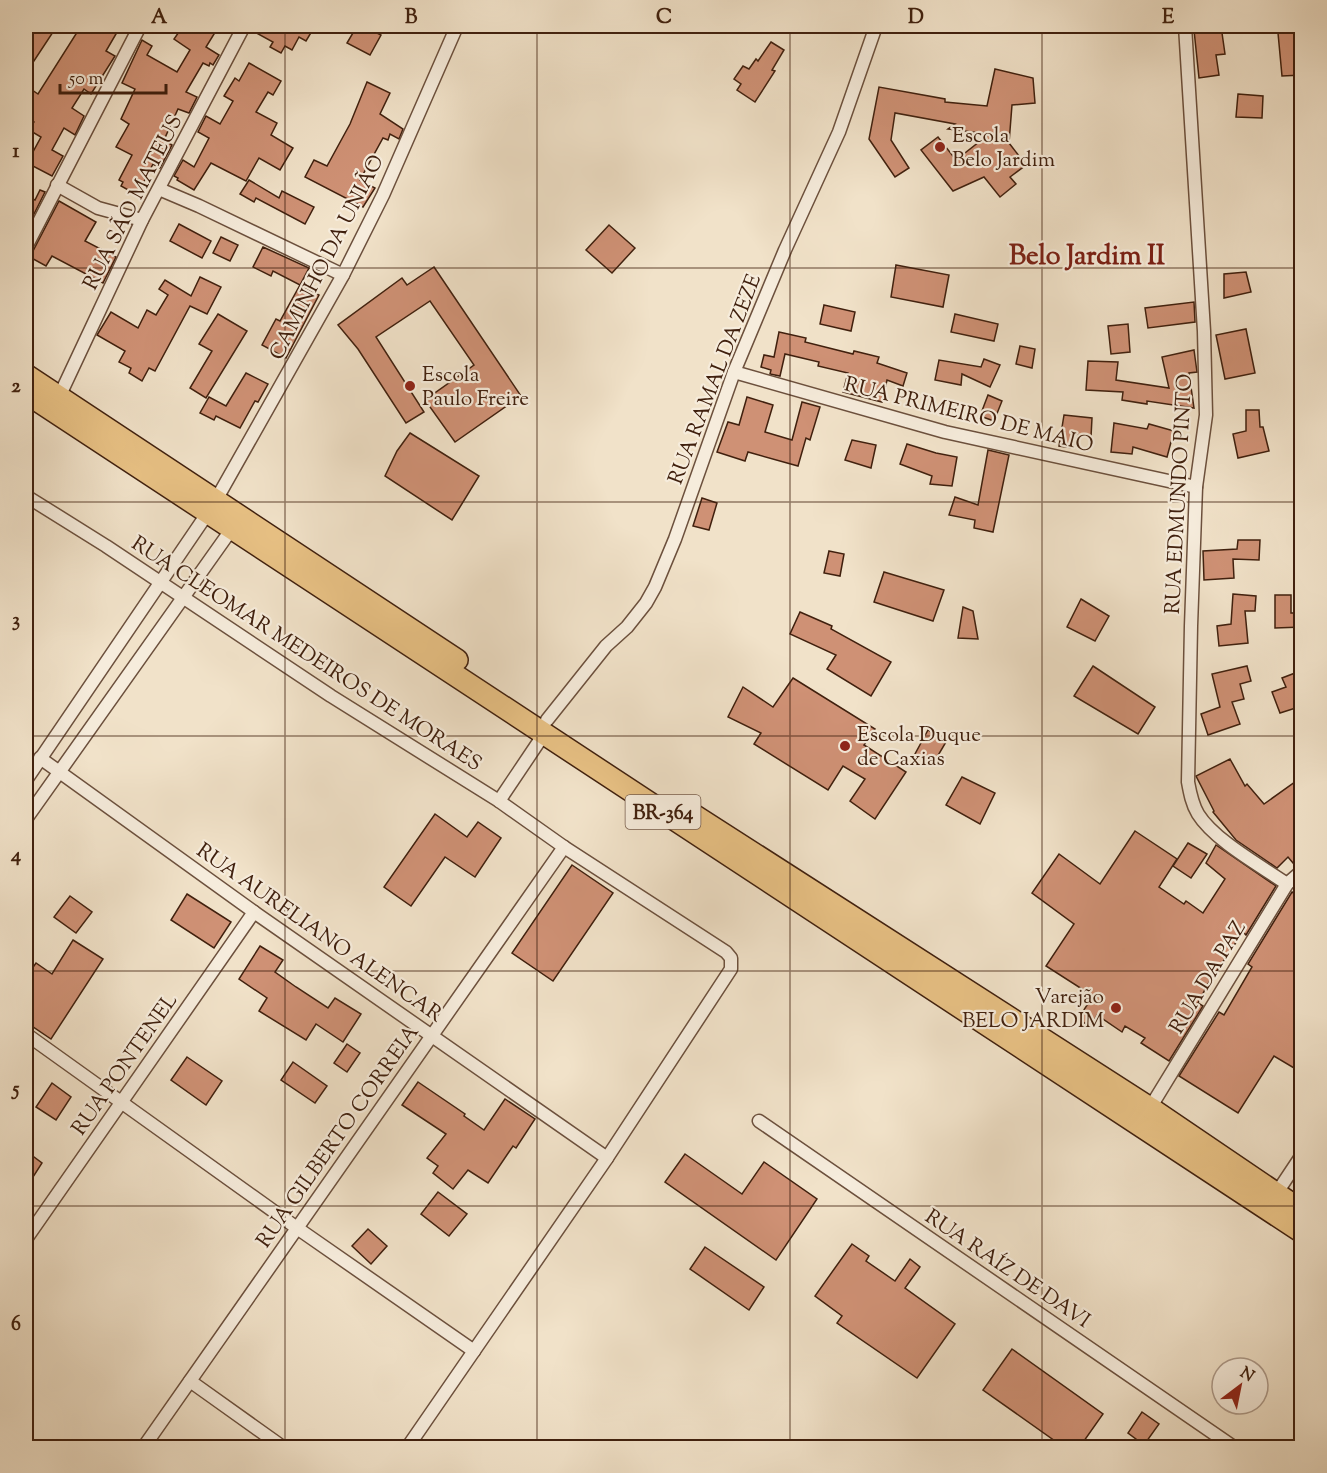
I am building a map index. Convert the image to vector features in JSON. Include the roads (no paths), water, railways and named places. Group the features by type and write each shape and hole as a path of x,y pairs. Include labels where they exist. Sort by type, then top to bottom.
{"highway":[{"name":"BR-364","path":"26,375 212,507 231,530 1150,1108 1302,1211"},
{"name":"BR-364","path":"26,393 212,507 1302,1232"}],"street":[{"path":"26,247 140,26"},
{"name":"RUA SÃO MATEUS","path":"59,398 142,220 244,26"},
{"name":"CAMINHO DA UNIÃO","path":"26,780 212,507 343,275 383,195 457,26"},
{"name":"RUA RAMAL DA ZEZE","path":"499,801 545,727 606,646 627,627 646,603 655,587 671,549 734,372 785,250 839,132 876,26"},
{"name":"RUA EDMUNDO PINTO","path":"1185,26 1194,153 1206,415 1196,488 1188,783 1198,814 1209,827 1231,846 1287,884"},
{"path":"57,185 98,208 142,220"},
{"path":"159,189 343,275"},
{"name":"RUA PRIMEIRO DE MAIO","path":"734,372 945,432 1196,488"},
{"name":"RUA CLEOMAR MEDEIROS DE MORAES","path":"26,496 331,696 499,801 564,847"},
{"path":"26,819 231,530"},
{"name":"RUA AURELIANO ALENCAR","path":"40,758 254,912 607,1158"},
{"path":"407,1448 607,1158 731,969 732,961 726,952 564,847"},
{"name":"RUA GILBERTO CORREIA","path":"143,1448 564,847"},
{"name":"RUA DA PAZ","path":"1150,1108 1287,884 1302,871"},
{"name":"RUA PONTENEL","path":"26,1239 254,912"},
{"path":"26,1034 297,1228 474,1351"},
{"name":"RUA RAÍZ DE DAVI","path":"759,1120 1236,1448"},
{"path":"1276,1194 1302,1155"},
{"path":"190,1381 284,1448"}],"place":[{"name":"Escola Belo Jardim","path":"940,147"},
{"name":"Escola Paulo Freire","path":"410,386"},
{"name":"Escola Duque de Caxias","path":"845,746"},
{"name":"Varejão BELO JARDIM","path":"1116,1008"}],"district":[{"name":"Belo Jardim II","path":"1087,255"}]}
